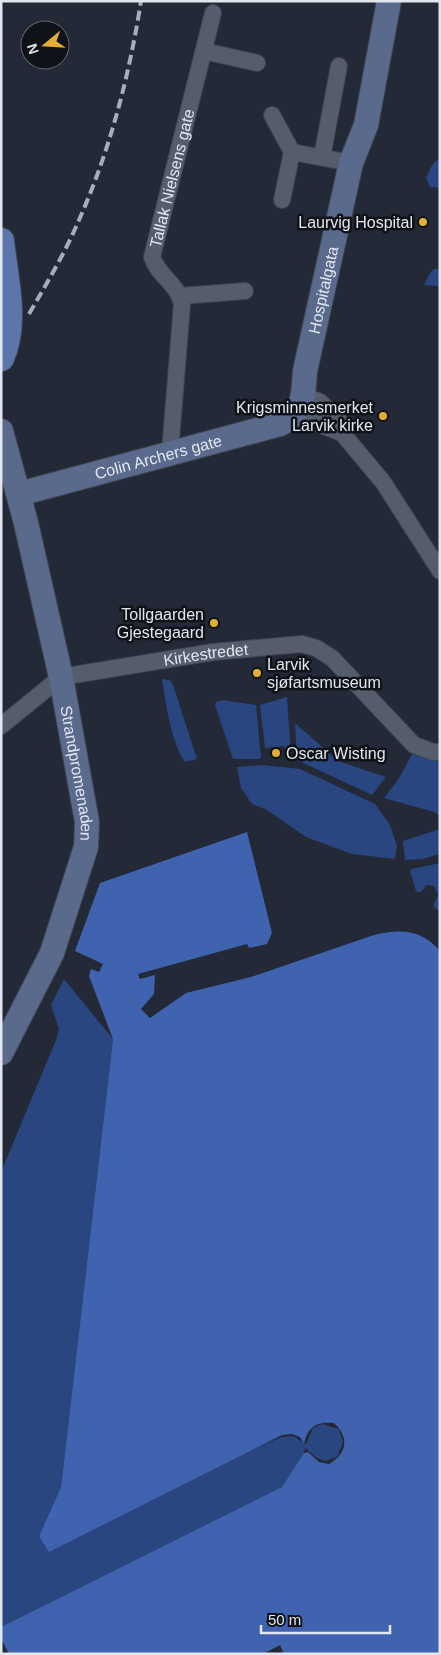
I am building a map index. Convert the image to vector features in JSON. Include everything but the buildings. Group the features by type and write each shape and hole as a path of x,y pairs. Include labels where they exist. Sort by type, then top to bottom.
{"main road":[{"name":"Hospitalgata","path":"351,163 353,124 376,1"},
{"name":"Hospitalgata","path":"299,405 304,371 351,163 366,125 389,1"},
{"path":"1,241 3,281 9,307 6,347 1,358"},
{"name":"Colin Archers gate","path":"12,481 170,452 280,424 299,405"},
{"name":"Strandpromenaden","path":"1,431 60,678 82,786 87,822 86,847 52,953 1,1053"}],"street":[{"name":"Tallak Nielsens gate","path":"180,296 154,264 152,257 213,13"},
{"path":"204,52 257,62"},
{"path":"322,157 339,66"},
{"path":"272,115 292,152 282,200"},
{"path":"292,152 351,163"},
{"path":"170,452 182,304 180,296 245,291"},
{"path":"299,405 320,402 340,421 342,433"},
{"path":"299,405 342,433 383,482 440,571"},
{"name":"Kirkestredet","path":"3,722 60,678 213,652 291,644 316,648 332,658 414,745 433,752 440,752"}],"shaded area":[{"path":"440,157 440,188 430,187 426,178 432,165"},
{"path":"434,269 440,269 440,286 424,285 430,273"},
{"path":"162,679 170,680 173,685 197,759 185,762 180,754 170,722"},
{"path":"287,697 291,757 287,758 284,746 265,748 260,705"},
{"path":"222,700 256,705 261,757 259,759 233,759 215,705 216,702"},
{"path":"295,723 338,761 386,777 372,795 297,760"},
{"path":"414,751 440,760 440,816 434,812 384,798 398,780"},
{"path":"262,765 300,769 375,804 390,825 397,846 395,859 352,854 306,837 267,810 252,804 241,788 237,767"},
{"path":"440,829 440,854 422,859 405,860 403,841"},
{"path":"247,832 272,933 267,944 249,948 247,944 138,974 140,979 155,975 154,994 141,1009 150,1018 186,993 251,977 374,935 393,932 410,933 425,938 440,951 440,1654 284,1654 280,1645 263,1654 9,1654 1,1638 1,1627 282,1487 304,1453 308,1452 319,1462 329,1464 343,1450 344,1439 339,1428 334,1423 318,1424 310,1429 304,1444 300,1437 292,1434 282,1435 49,1552 39,1536 61,1487 113,1039 89,976 91,969 99,972 103,964 75,951 100,883"},
{"path":"440,863 440,912 433,906 438,895 434,886 427,885 420,893 416,891 410,871"},
{"path":"64,979 113,1039 61,1487 39,1536 282,1437 293,1436 306,1444 313,1428 322,1424 339,1429 343,1442 337,1457 325,1461 317,1458 305,1448 304,1453 283,1487 1,1627 1,1172 56,1040 59,1029 51,1005"}],"railway":[{"path":"29,314 68,244 100,167 117,113 131,57 141,1"}],"place":[{"name":"Laurvig Hospital","path":"423,222"},
{"name":"Krigsminnesmerket Larvik kirke","path":"383,416"},
{"name":"Tollgaarden Gjestegaard","path":"214,623"},
{"name":"Larvik sjøfartsmuseum","path":"257,673"},
{"name":"Oscar Wisting","path":"276,753"}]}
